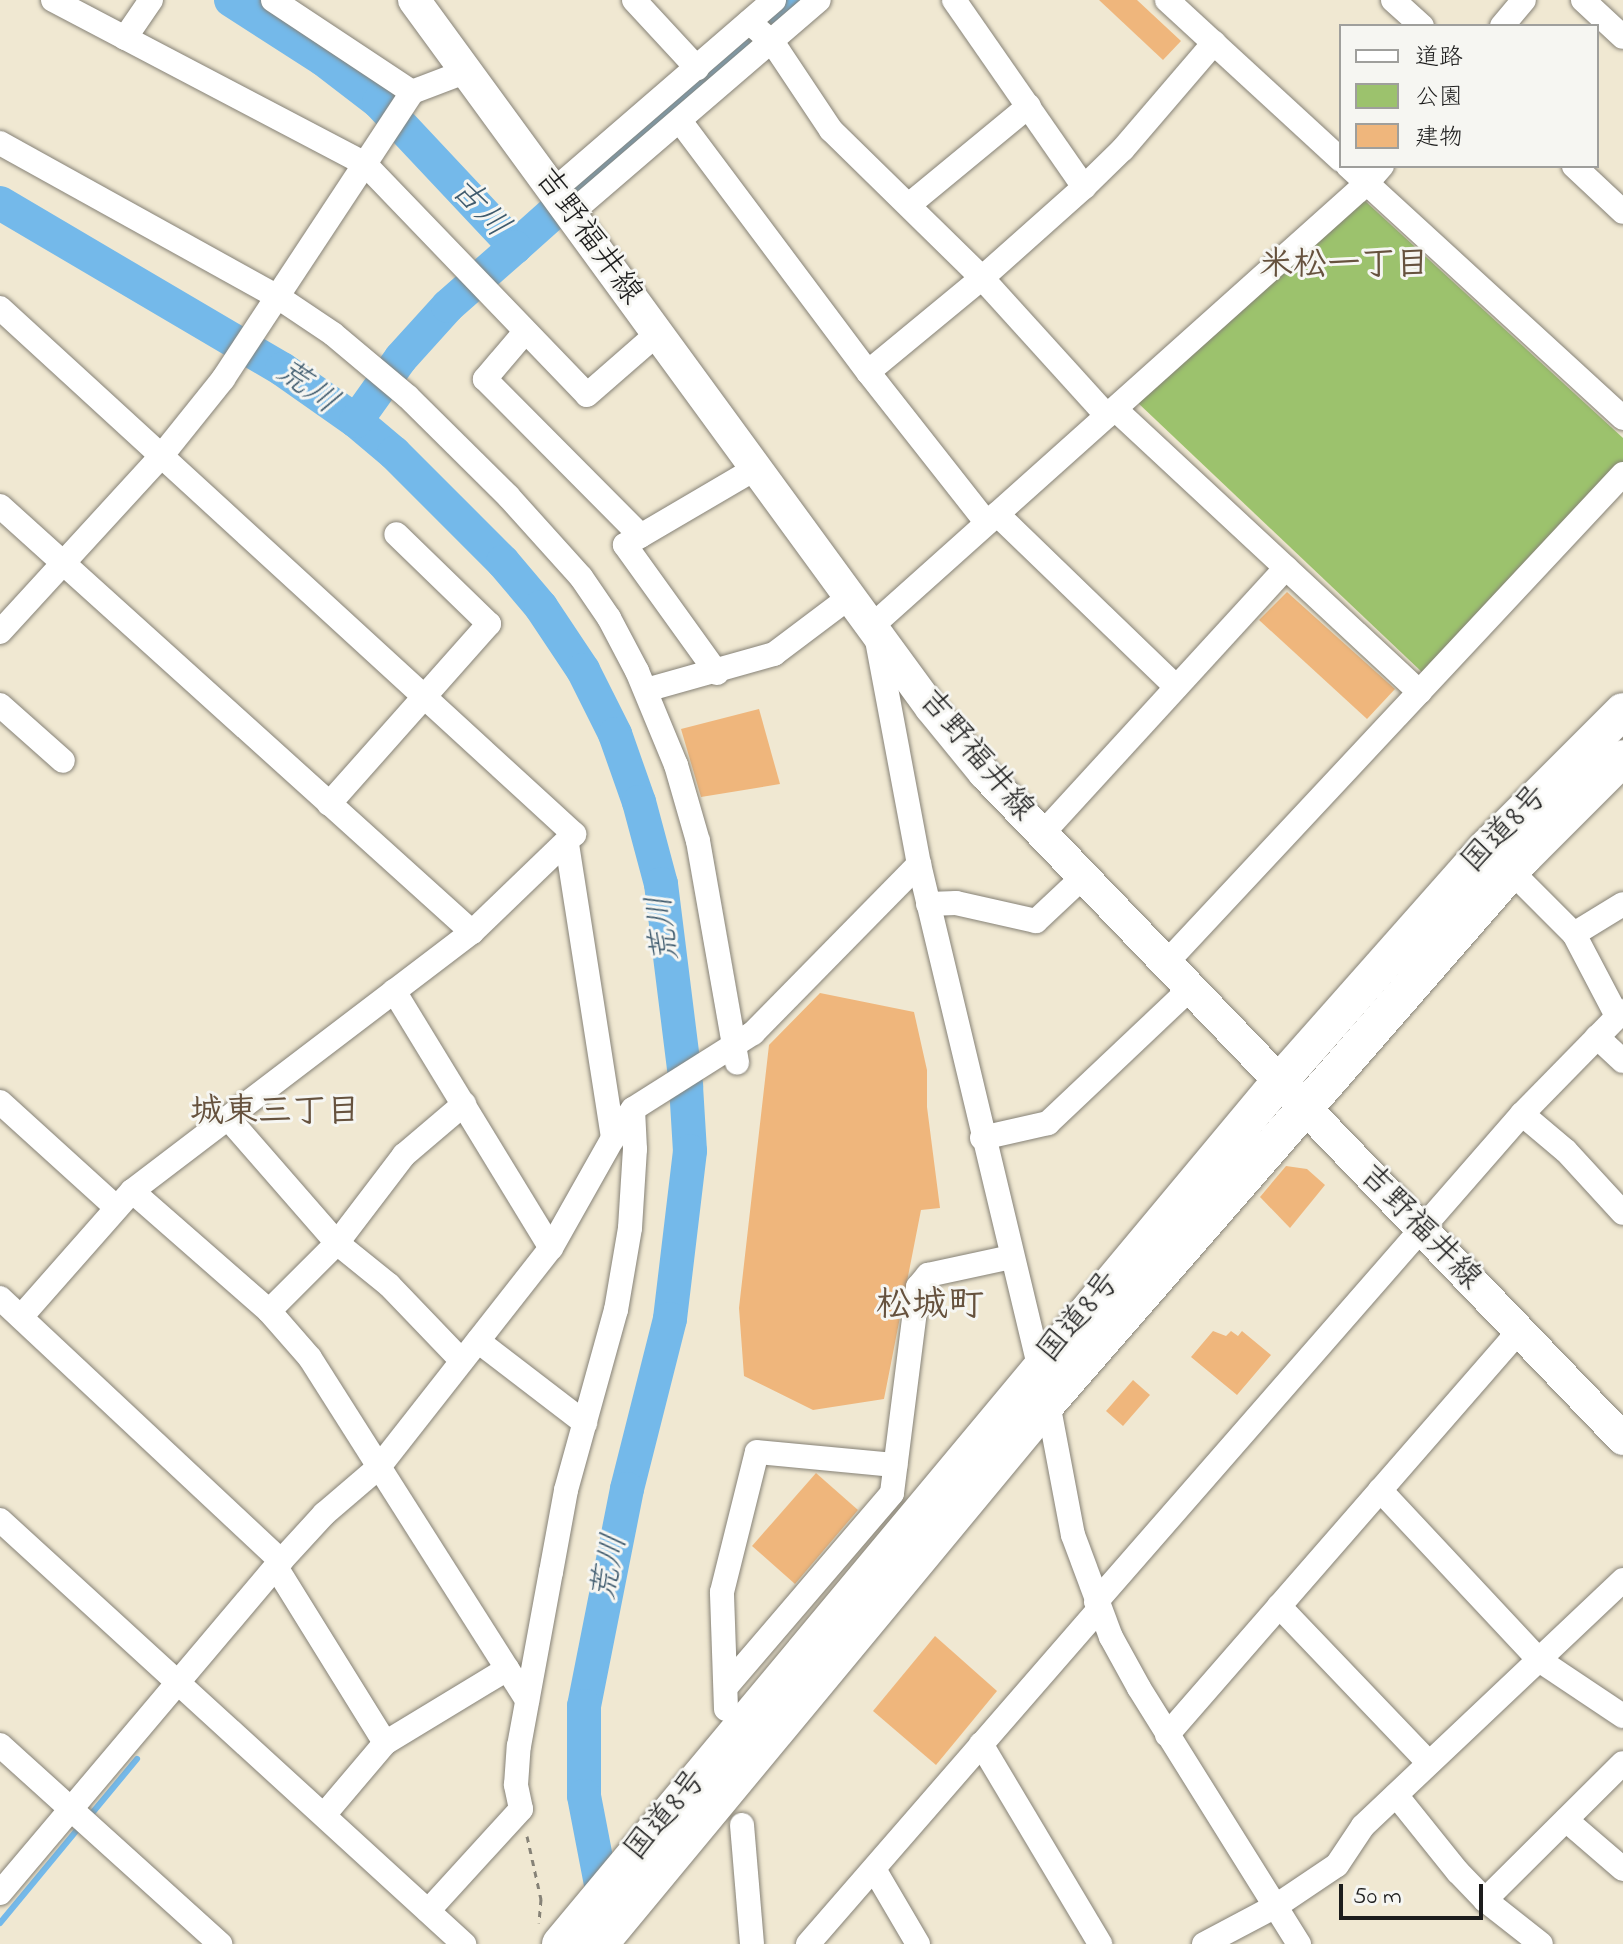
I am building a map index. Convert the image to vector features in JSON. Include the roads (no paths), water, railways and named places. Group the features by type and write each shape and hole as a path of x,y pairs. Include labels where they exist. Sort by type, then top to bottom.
{"highway":[{"name":"国道8号","path":"600,1944 648,1863 1039,1367 1279,1082 1487,847 1623,711"},
{"name":"国道8号","path":"548,1930 648,1863 1511,871 1623,758"}],"main road":[{"name":"吉野福井線","path":"426,4 467,71 657,334 984,773 1167,962 1304,1110 1623,1439"}],"street":[{"path":"53,0 365,164 587,395 657,334"},
{"path":"125,38 151,0"},
{"path":"273,0 402,107"},
{"path":"634,0 697,68"},
{"path":"562,203 697,68 774,0"},
{"path":"562,203 680,121 819,0"},
{"path":"954,0 1084,187"},
{"path":"1167,0 1339,158"},
{"path":"1393,0 1420,24"},
{"path":"1504,24 1524,0"},
{"path":"1583,0 1623,37"},
{"path":"749,22 773,43 831,130 910,204 1111,413 1420,692"},
{"path":"868,372 982,278 1084,187 1123,149 1214,43"},
{"path":"0,632 163,454 223,379 402,107 467,71"},
{"path":"910,204 1029,106"},
{"path":"680,121 868,372 992,518 1176,687"},
{"path":"0,143 278,297 333,334 408,397 508,496 581,577 602,608 646,690 676,765 698,841 732,1051"},
{"path":"1354,168 1374,175 1623,418"},
{"path":"1576,168 1623,212"},
{"path":"1299,1944 1167,1735 1098,1605 1073,1535 1048,1403 982,1138 919,864 874,628 1374,175"},
{"path":"0,308 163,454 574,834 472,932 124,1199 21,1317"},
{"path":"525,332 485,379 641,536"},
{"path":"717,673 625,545 756,468"},
{"path":"1167,962 1623,474"},
{"path":"0,506 472,932"},
{"path":"329,804 489,624 396,534"},
{"path":"1042,834 1286,568"},
{"path":"646,690 717,673 774,654 851,596"},
{"path":"0,705 63,761"},
{"path":"567,844 613,1138"},
{"path":"0,1893 278,1564 324,1514 379,1467 551,1248 613,1138 642,1102 732,1051 753,1033 810,970 919,864"},
{"path":"808,1944 1420,1229 1522,1114 1620,1014 1574,934 1511,871"},
{"path":"928,904 956,903 1036,921 1083,877"},
{"path":"1574,934 1623,904"},
{"path":"982,1138 1048,1123 1191,988"},
{"path":"394,991 551,1248"},
{"path":"1597,1037 1623,1061"},
{"path":"0,1102 269,1311 310,1358 527,1700"},
{"path":"428,1911 521,1809 516,1785 527,1700 566,1490 616,1310 630,1228 635,1149 642,1102"},
{"path":"269,1311 337,1243 404,1155 464,1104"},
{"path":"1522,1114 1566,1151 1623,1213"},
{"path":"228,1118 337,1243 389,1285 462,1361"},
{"path":"895,1465 757,1452 722,1592 726,1698 892,1493 918,1287 928,1275 1011,1257"},
{"path":"0,1298 278,1564 385,1743"},
{"path":"1167,1735 1519,1331"},
{"path":"478,1341 585,1423"},
{"path":"1380,1490 1539,1660 1623,1716"},
{"path":"0,1520 464,1944"},
{"path":"1204,1944 1276,1906 1337,1865 1363,1826 1623,1580"},
{"path":"1279,1606 1429,1763"},
{"path":"324,1815 385,1743 507,1669"},
{"path":"981,1744 1100,1944"},
{"path":"0,1745 220,1944"},
{"path":"1485,1900 1623,1763"},
{"path":"1396,1795 1485,1900 1541,1944"},
{"path":"1566,1820 1623,1869"},
{"path":"742,1825 752,1944"},
{"path":"874,1869 918,1944"}],"waterway":[{"name":"古川","path":"231,0 323,59 379,102 515,247 791,0"},
{"name":"荒川","path":"0,203 282,369 356,421 394,453 503,562 541,607 583,670 615,734 639,802 661,884 686,1086 690,1151 670,1319 627,1489 584,1706 584,1796 607,1916"},
{"path":"356,421 401,358 448,306 515,247"},
{"path":"93,1812 137,1759"},
{"path":"0,1923 76,1831"}],"district":[{"name":"米松一丁目","path":"1344,267"},
{"name":"城東三丁目","path":"275,1114"},
{"name":"松城町","path":"930,1307"}]}
